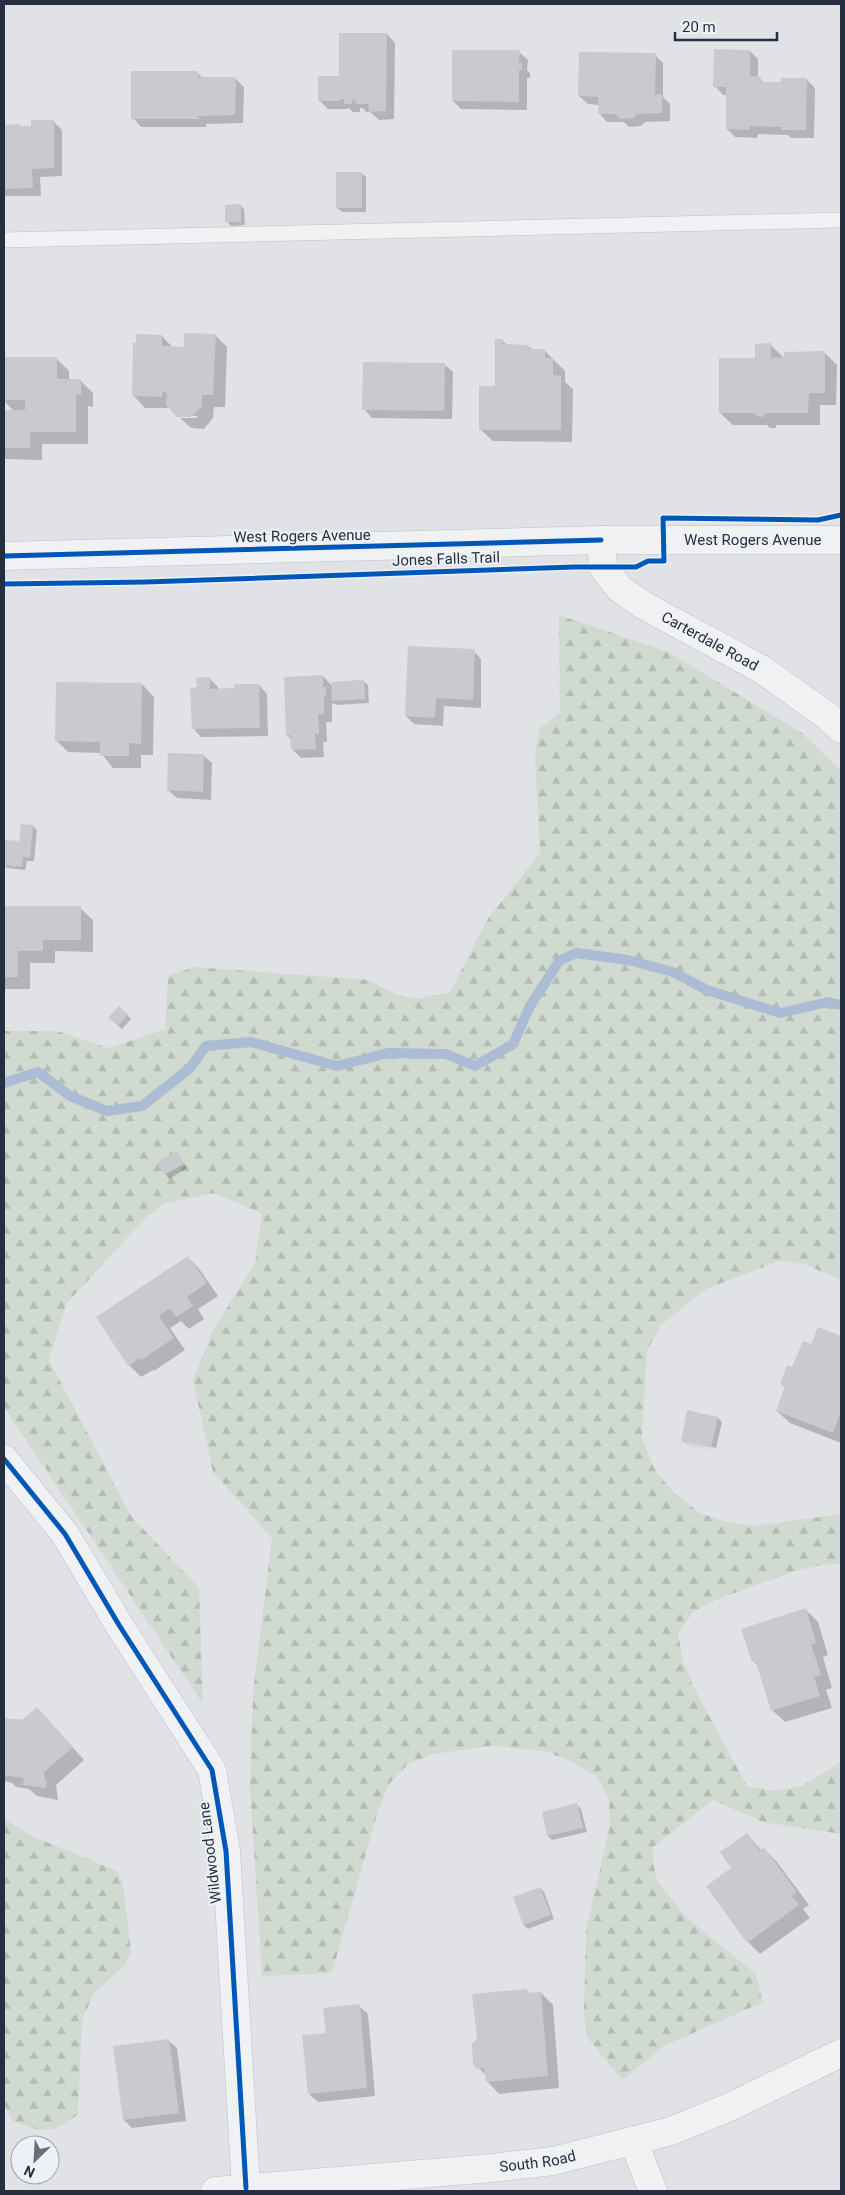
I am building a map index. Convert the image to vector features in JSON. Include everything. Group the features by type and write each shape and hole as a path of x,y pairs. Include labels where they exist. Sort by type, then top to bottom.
{"street":[{"name":"West Rogers Avenue","path":"4,556 601,540 841,540"},
{"name":"Carterdale Road","path":"601,540 602,567 620,589 643,605 760,669 826,715 841,729"},
{"name":"Wildwood Lane","path":"4,1459 65,1534 119,1625 212,1770 226,1851 246,2188"},
{"name":"South Road","path":"215,2191 482,2169 544,2162 671,2131 732,2106 841,2053"},
{"path":"633,2140 653,2191"}],"lane":[{"path":"4,240 841,220"}],"green space":[{"path":"559,615 668,652 802,733 841,771 841,1280 804,1264 779,1261 704,1290 661,1325 647,1350 642,1438 655,1470 674,1493 700,1513 727,1522 754,1526 841,1514 841,1564 821,1565 795,1571 718,1599 693,1612 678,1634 683,1661 694,1688 747,1786 775,1791 802,1786 841,1762 841,1834 763,1822 713,1800 652,1848 656,1879 687,1918 756,1974 763,2002 664,2046 622,2080 587,2037 584,2012 586,1930 610,1825 609,1798 596,1776 570,1761 545,1751 491,1746 433,1754 408,1764 389,1784 378,1811 332,1973 262,1976 250,1788 253,1692 272,1538 213,1472 193,1380 212,1332 255,1263 262,1214 214,1193 162,1204 140,1224 66,1304 49,1360 131,1516 199,1588 203,1704 4,1407 4,1031 57,1031 108,1048 165,1029 168,976 194,967 370,980 391,992 417,998 450,992 487,920 540,853 535,756 539,729 560,712"},
{"path":"4,1819 34,1837 117,1871 123,1884 131,1952 125,1965 93,1994 82,2021 78,2115 54,2129 38,2130 13,2121 4,2105"}],"building":[{"path":"339,33 387,33 386,111 369,112 368,104 356,104 356,101 352,100 352,104 344,104 344,99 340,99 340,101 318,101 318,76 339,76"},
{"path":"714,49 750,50 750,76 761,77 761,82 781,82 781,78 807,78 806,130 782,130 782,127 750,126 749,130 726,129 726,87 713,87"},
{"path":"452,50 520,50 519,63 522,63 522,70 519,70 519,102 452,101"},
{"path":"579,52 656,53 655,95 662,94 662,113 637,114 633,118 620,119 615,114 598,114 598,97 578,96"},
{"path":"131,71 198,71 198,77 236,77 235,115 198,116 199,119 131,119"},
{"path":"31,120 54,120 54,168 32,169 33,188 4,189 4,125 20,124 20,126 31,126"},
{"path":"336,172 362,172 362,208 336,208"},
{"path":"241,204 241,222 225,222 225,205"},
{"path":"184,333 216,334 213,395 202,395 202,406 191,417 177,417 166,405 167,393 162,392 162,397 132,396 133,343 136,343 136,334 162,335 162,346 184,347"},
{"path":"495,339 503,339 503,344 529,345 529,349 545,349 545,358 553,358 553,375 561,376 561,430 479,430 479,386 495,386"},
{"path":"771,343 771,358 784,357 784,352 825,351 825,393 809,393 808,413 764,413 764,417 756,416 756,413 719,413 719,358 755,358 755,344"},
{"path":"4,357 57,357 57,379 81,379 81,395 76,395 76,432 30,432 30,448 4,448 4,410 25,410 25,400 4,400"},
{"path":"363,362 445,363 444,411 362,410"},
{"path":"408,646 475,649 473,700 436,698 435,718 405,716"},
{"path":"323,675 323,687 326,687 326,695 324,695 324,714 318,714 319,734 315,734 316,749 291,750 290,735 286,735 284,677"},
{"path":"210,677 210,689 234,688 234,684 259,684 260,728 192,729 190,688 197,687 196,678"},
{"path":"364,680 365,699 332,701 331,682"},
{"path":"56,682 142,683 141,744 129,743 129,756 100,756 100,742 55,741"},
{"path":"168,753 204,754 203,792 167,790"},
{"path":"21,824 33,825 30,858 23,857 22,867 4,865 4,840 19,841"},
{"path":"4,906 81,906 81,940 43,940 43,951 18,951 18,977 4,977"},
{"path":"119,1006 128,1014 118,1026 108,1018"},
{"path":"176,1151 184,1164 164,1175 157,1163"},
{"path":"188,1256 207,1283 187,1297 193,1306 176,1317 170,1308 159,1316 174,1338 141,1360 140,1358 128,1366 96,1317"},
{"path":"818,1327 841,1336 841,1411 833,1433 776,1411 785,1386 780,1384 787,1365 792,1367 803,1341 811,1344"},
{"path":"687,1410 718,1417 711,1448 681,1441"},
{"path":"806,1608 816,1643 811,1644 821,1675 814,1677 820,1696 771,1711 756,1662 752,1662 741,1629"},
{"path":"37,1707 73,1747 44,1772 45,1780 47,1781 46,1788 23,1785 24,1778 4,1775 4,1718 22,1720"},
{"path":"577,1803 583,1828 547,1836 542,1812"},
{"path":"747,1833 760,1851 764,1847 797,1892 792,1896 799,1905 747,1943 706,1886 731,1868 720,1852"},
{"path":"540,1887 551,1915 523,1925 513,1897"},
{"path":"527,1989 527,1993 541,1992 548,2076 486,2082 484,2068 477,2069 473,2064 472,2044 477,2039 472,1994"},
{"path":"360,2004 367,2088 308,2094 302,2035 326,2033 323,2008"},
{"path":"169,2039 179,2113 123,2120 113,2046"}],"waterway":[{"path":"4,1083 38,1072 70,1096 107,1111 142,1106 189,1069 206,1046 251,1042 337,1066 388,1053 446,1054 475,1066 513,1044 530,1006 559,961 576,953 628,960 673,972 707,990 780,1013 828,1002 841,1005"}],"cycle path":[{"name":"Jones Falls Trail","path":"4,584 146,582 574,567 636,567 648,561 664,561 663,518 818,520 841,515"},
{"name":"Jones Falls Trail","path":"4,556 601,540"},
{"path":"4,1459 65,1534 119,1625 212,1770 226,1851 246,2188"}]}
